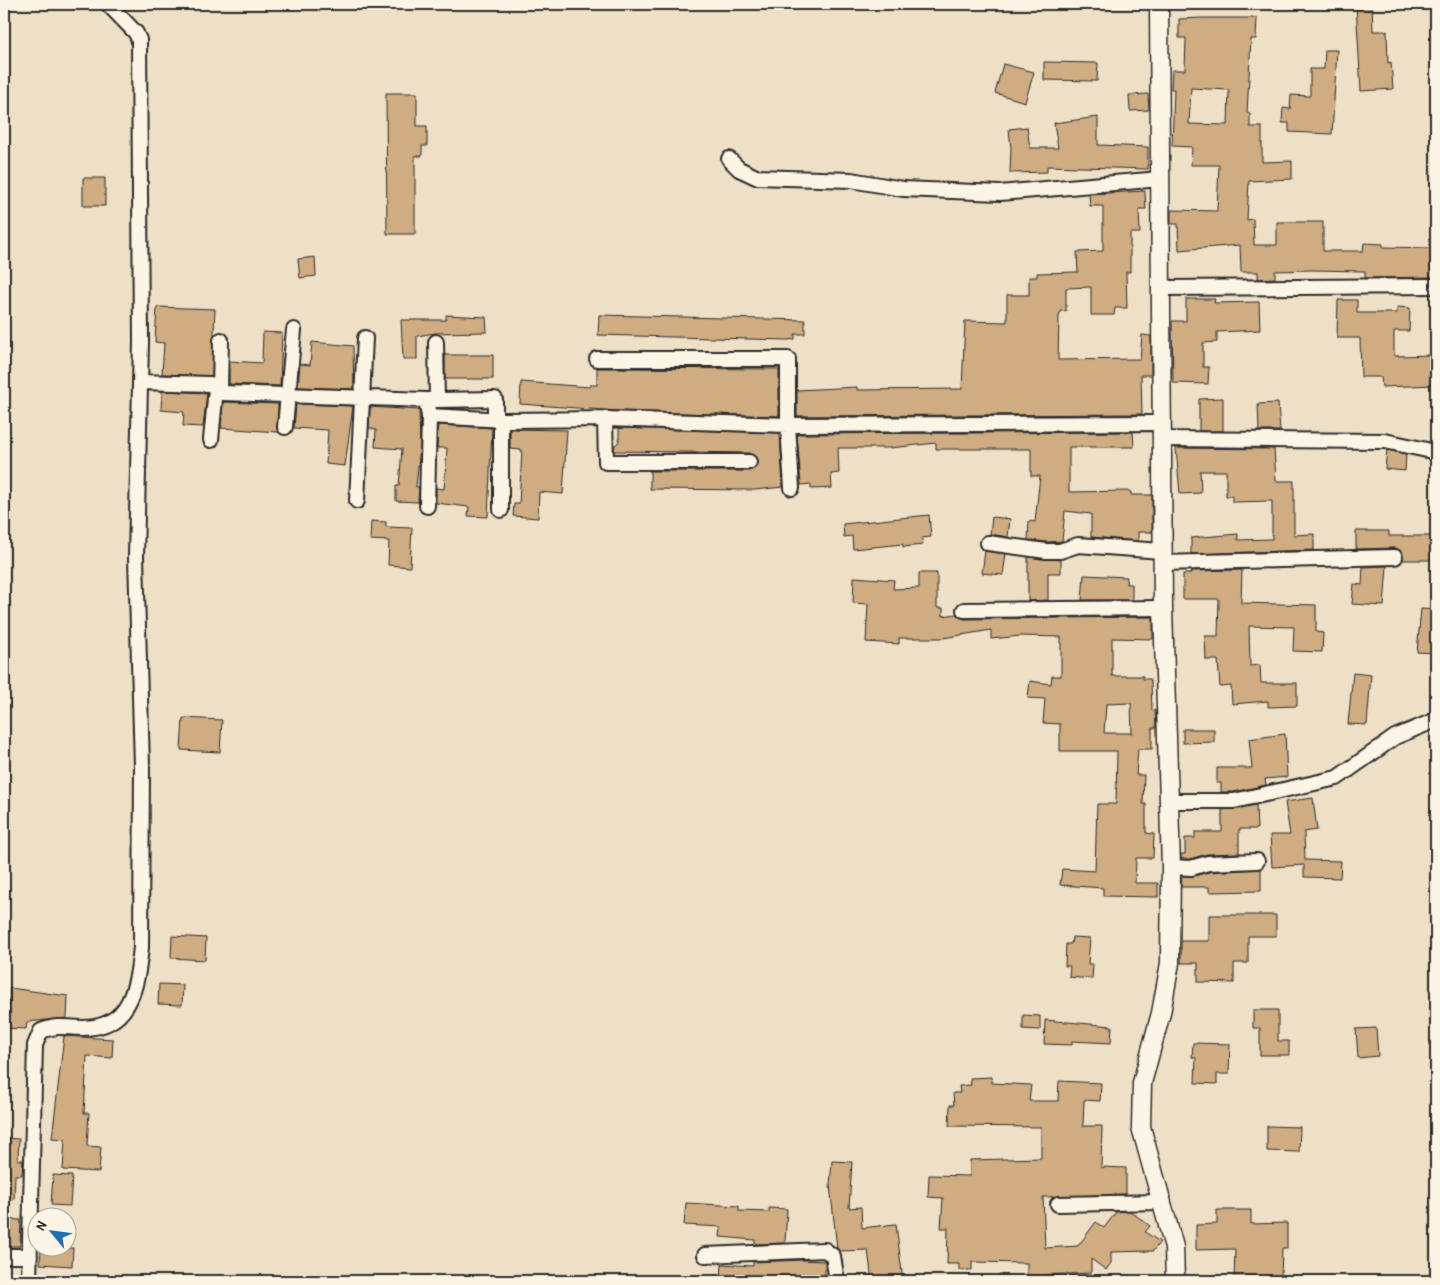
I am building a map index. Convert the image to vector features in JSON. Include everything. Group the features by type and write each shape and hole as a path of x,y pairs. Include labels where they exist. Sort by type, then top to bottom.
{"street":[{"path":"31,1208 35,1045 41,1031 56,1025 84,1028 105,1025 119,1017 131,997 138,975 141,948 142,766 136,557 140,382 139,40 136,33 108,4"},
{"path":"1159,4 1162,557 1170,801 1170,963 1162,1013 1142,1083 1141,1127 1174,1247 1175,1281"},
{"path":"729,158 739,169 756,177 851,180 903,189 1000,193 1160,179"},
{"path":"1161,288 1436,286"},
{"path":"285,427 294,330"},
{"path":"357,502 365,338"},
{"path":"211,440 218,390 221,340"},
{"path":"428,506 429,416 436,342"},
{"path":"597,360 788,359 788,425 792,488"},
{"path":"140,382 210,384 218,390 288,395 431,400 495,398 498,420 501,510"},
{"path":"429,416 498,420 606,419 788,425 1162,431 1385,441 1436,452"},
{"path":"606,419 606,462 749,462"},
{"path":"988,543 1046,551 1060,551 1078,545 1162,557 1395,557"},
{"path":"964,610 1163,608"},
{"path":"1170,801 1234,801 1337,778 1395,737 1436,720"},
{"path":"1171,867 1191,868 1208,863 1257,861"},
{"path":"1058,1204 1162,1202"},
{"path":"705,1256 825,1250 833,1256 837,1281"},
{"path":"4,1256 28,1256"},
{"path":"29,1281 30,1258"}],"building":[{"path":"1356,4 1372,4 1373,31 1387,31 1388,63 1391,62 1393,89 1361,91"},
{"path":"1257,18 1256,39 1251,39 1247,113 1250,113 1250,127 1262,127 1262,162 1292,161 1292,179 1249,181 1247,220 1253,219 1254,245 1277,245 1277,222 1323,222 1323,251 1363,251 1364,243 1383,244 1383,247 1431,248 1431,251 1436,251 1436,277 1365,278 1365,271 1311,270 1275,271 1275,278 1258,279 1258,272 1241,272 1240,245 1179,250 1178,224 1171,224 1171,210 1217,211 1219,165 1191,165 1192,147 1172,146 1174,89 1171,89 1172,70 1185,70 1186,38 1179,38 1179,19","holes":["1191,88 1229,90 1228,125 1189,124"]},
{"path":"1325,50 1337,50 1332,134 1289,132 1289,123 1282,123 1283,108 1290,109 1291,95 1310,96 1310,69 1324,69"},
{"path":"1044,62 1098,63 1097,81 1044,80"},
{"path":"1003,64 1034,72 1025,102 995,93"},
{"path":"386,93 417,93 417,126 427,126 427,146 422,146 422,156 415,156 415,234 387,234"},
{"path":"1148,94 1149,110 1130,111 1129,95"},
{"path":"1098,117 1098,145 1148,147 1148,169 1047,166 1047,172 1010,173 1011,148 1009,129 1027,127 1030,148 1058,148 1054,123"},
{"path":"83,178 105,178 105,206 83,206"},
{"path":"1145,191 1146,209 1139,209 1140,233 1130,233 1130,272 1126,272 1127,308 1115,308 1114,315 1091,315 1091,287 1066,288 1066,311 1060,311 1059,317 1058,360 1140,359 1142,335 1151,336 1151,375 1141,375 1142,414 797,416 797,390 857,387 857,390 962,389 965,321 1007,322 1007,295 1029,295 1029,277 1037,277 1037,273 1078,272 1077,252 1103,251 1103,206 1090,206 1089,194"},
{"path":"315,257 316,276 300,278 298,259"},
{"path":"1186,299 1215,299 1214,303 1259,302 1260,330 1217,332 1217,342 1203,343 1203,367 1209,367 1208,384 1173,383 1172,321 1186,321"},
{"path":"1338,300 1357,300 1357,313 1397,313 1397,307 1410,308 1409,331 1394,331 1394,356 1436,355 1436,385 1382,387 1381,377 1361,377 1360,338 1337,338"},
{"path":"157,307 215,309 212,376 162,374 164,343 155,342"},
{"path":"446,315 486,317 487,332 435,333 417,336 417,359 403,359 401,320 446,320"},
{"path":"599,315 805,320 805,334 795,334 795,339 788,340 598,335"},
{"path":"263,332 282,333 280,386 229,384 229,361 262,363"},
{"path":"312,342 353,346 354,389 298,387 300,364 310,365"},
{"path":"445,355 493,355 493,379 445,379"},
{"path":"597,368 779,369 779,416 619,411 520,404 521,382 590,387 590,385 597,385"},
{"path":"162,391 207,393 203,427 183,426 184,412 161,410"},
{"path":"1223,398 1223,431 1199,431 1199,399"},
{"path":"223,402 278,404 278,432 221,428"},
{"path":"1278,403 1280,431 1259,431 1258,404"},
{"path":"296,404 353,406 345,466 326,464 328,430 294,428"},
{"path":"370,407 419,410 420,446 416,487 419,487 418,502 396,501 396,486 399,486 402,449 375,447 376,430 369,428"},
{"path":"438,425 492,428 488,517 468,516 469,507 436,503 436,488 444,489 447,448 437,448"},
{"path":"619,428 780,433 783,487 755,490 650,489 650,471 749,471 756,467 757,458 749,453 614,451 614,447 619,441"},
{"path":"510,429 567,430 563,494 539,492 538,518 513,516 514,504 519,504 522,450 510,449"},
{"path":"1133,432 1134,447 1069,447 1069,492 1131,491 1131,495 1152,495 1152,532 1138,532 1138,541 1091,537 1091,514 1065,511 1062,541 1028,540 1029,521 1035,522 1040,476 1031,476 1031,449 936,449 936,443 890,448 838,448 839,473 831,474 832,488 811,489 811,484 801,485 797,434"},
{"path":"1176,448 1274,449 1276,481 1294,481 1294,535 1314,534 1314,550 1191,554 1191,538 1238,534 1238,540 1272,539 1272,501 1232,502 1232,496 1226,496 1226,471 1200,471 1201,493 1180,494"},
{"path":"1387,450 1406,454 1405,471 1385,469"},
{"path":"929,515 931,537 922,538 923,545 903,547 903,544 853,549 852,536 844,537 843,524"},
{"path":"992,517 1010,519 1008,537 990,534"},
{"path":"371,521 386,522 386,527 412,528 410,567 388,565 389,541 370,540"},
{"path":"1356,531 1389,531 1389,536 1436,536 1436,560 1403,560 1402,552 1395,548 1356,549"},
{"path":"985,551 1006,554 1003,575 982,573"},
{"path":"1028,557 1061,560 1061,573 1048,573 1048,600 1028,601"},
{"path":"1387,566 1384,606 1352,604 1354,584 1362,585 1363,567"},
{"path":"1242,570 1241,603 1316,605 1316,632 1323,633 1322,652 1293,651 1294,627 1249,626 1250,666 1260,665 1261,683 1297,683 1297,706 1268,707 1268,701 1232,704 1231,686 1220,687 1218,660 1206,660 1205,636 1218,636 1219,599 1183,599 1183,574 1190,574 1191,571"},
{"path":"919,573 937,573 937,608 943,608 943,616 956,614 964,619 1153,617 1153,639 1112,638 1112,676 1143,676 1143,679 1150,679 1151,682 1152,711 1155,710 1156,728 1152,728 1152,749 1138,749 1136,775 1144,775 1143,804 1146,804 1146,833 1154,834 1153,858 1136,858 1135,883 1158,883 1158,897 1103,896 1103,888 1060,885 1062,869 1095,871 1097,804 1116,804 1117,751 1060,751 1060,724 1043,723 1045,699 1028,698 1030,681 1051,684 1052,676 1061,676 1061,637 1021,636 991,639 991,630 943,638 899,638 899,644 866,642 868,604 853,603 854,577 894,580 893,589 919,588","holes":["1131,703 1132,733 1104,733 1106,704"]},
{"path":"1084,575 1127,577 1126,584 1132,584 1132,600 1082,600"},
{"path":"1421,609 1436,610 1436,653 1417,652"},
{"path":"1353,673 1371,675 1367,725 1348,724"},
{"path":"183,718 222,720 220,752 181,750"},
{"path":"1183,729 1214,729 1214,742 1183,743"},
{"path":"1285,734 1287,777 1265,779 1266,785 1233,792 1221,792 1221,783 1217,783 1217,768 1252,768 1249,739"},
{"path":"1313,798 1317,830 1304,832 1305,860 1341,861 1340,878 1304,877 1304,865 1272,867 1270,835 1290,835 1285,802"},
{"path":"1256,805 1257,829 1239,829 1239,853 1207,854 1190,859 1181,859 1181,854 1185,854 1185,838 1195,838 1195,832 1222,832 1222,810"},
{"path":"1261,869 1261,891 1209,892 1209,887 1181,887 1182,876 1193,876 1209,872"},
{"path":"1209,915 1276,915 1276,936 1248,936 1248,963 1234,963 1234,983 1198,982 1198,963 1181,963 1181,941 1209,941"},
{"path":"172,936 206,938 205,960 171,958"},
{"path":"1072,937 1090,938 1088,964 1093,964 1092,979 1069,977 1070,966 1065,966 1066,944 1071,944"},
{"path":"159,984 183,985 182,1005 158,1004"},
{"path":"10,988 68,996 67,1018 27,1022 26,1029 4,1028 4,1006 9,1006"},
{"path":"1253,1010 1278,1010 1278,1041 1289,1041 1289,1055 1260,1055 1260,1028 1253,1028"},
{"path":"1023,1015 1040,1016 1040,1030 1023,1029"},
{"path":"1045,1020 1112,1026 1111,1043 1072,1041 1072,1045 1044,1044"},
{"path":"1376,1028 1378,1056 1358,1058 1356,1029"},
{"path":"64,1036 113,1039 112,1058 87,1056 84,1113 89,1113 87,1146 101,1147 99,1172 63,1170 65,1139 52,1138"},
{"path":"1193,1043 1230,1044 1229,1074 1217,1074 1217,1084 1195,1083 1196,1058 1192,1057"},
{"path":"991,1077 992,1083 1031,1085 1029,1101 1058,1101 1059,1081 1101,1083 1100,1101 1084,1100 1083,1126 1102,1126 1101,1167 1126,1168 1126,1194 1043,1197 1045,1248 1078,1246 1096,1222 1104,1228 1116,1212 1130,1211 1150,1226 1145,1232 1160,1242 1153,1251 1111,1252 1111,1263 1106,1270 1091,1259 1091,1273 1027,1276 1027,1263 972,1262 972,1270 959,1270 959,1264 947,1264 948,1228 941,1228 943,1198 928,1197 929,1175 970,1176 970,1160 1041,1158 1041,1127 949,1126 950,1105 954,1105 953,1093 960,1093 959,1086 971,1085 970,1078"},
{"path":"1267,1126 1300,1127 1299,1152 1267,1151"},
{"path":"4,1138 19,1139 18,1160 23,1160 22,1175 15,1175 14,1200 4,1199"},
{"path":"832,1161 852,1162 849,1208 861,1207 862,1228 896,1224 903,1281 872,1281 868,1250 840,1251 837,1248 830,1185"},
{"path":"53,1175 72,1176 70,1206 51,1205"},
{"path":"686,1203 739,1206 739,1211 769,1212 769,1208 787,1209 785,1243 755,1244 755,1240 720,1237 721,1227 684,1225"},
{"path":"1217,1210 1251,1210 1251,1224 1287,1223 1287,1248 1282,1248 1281,1278 1257,1277 1257,1281 1234,1281 1235,1249 1196,1250 1196,1225 1217,1224"},
{"path":"4,1219 21,1220 20,1246 4,1246"},
{"path":"40,1258 72,1258 72,1266 40,1264"},
{"path":"825,1261 825,1281 721,1281 722,1264 753,1266 753,1262"}]}
